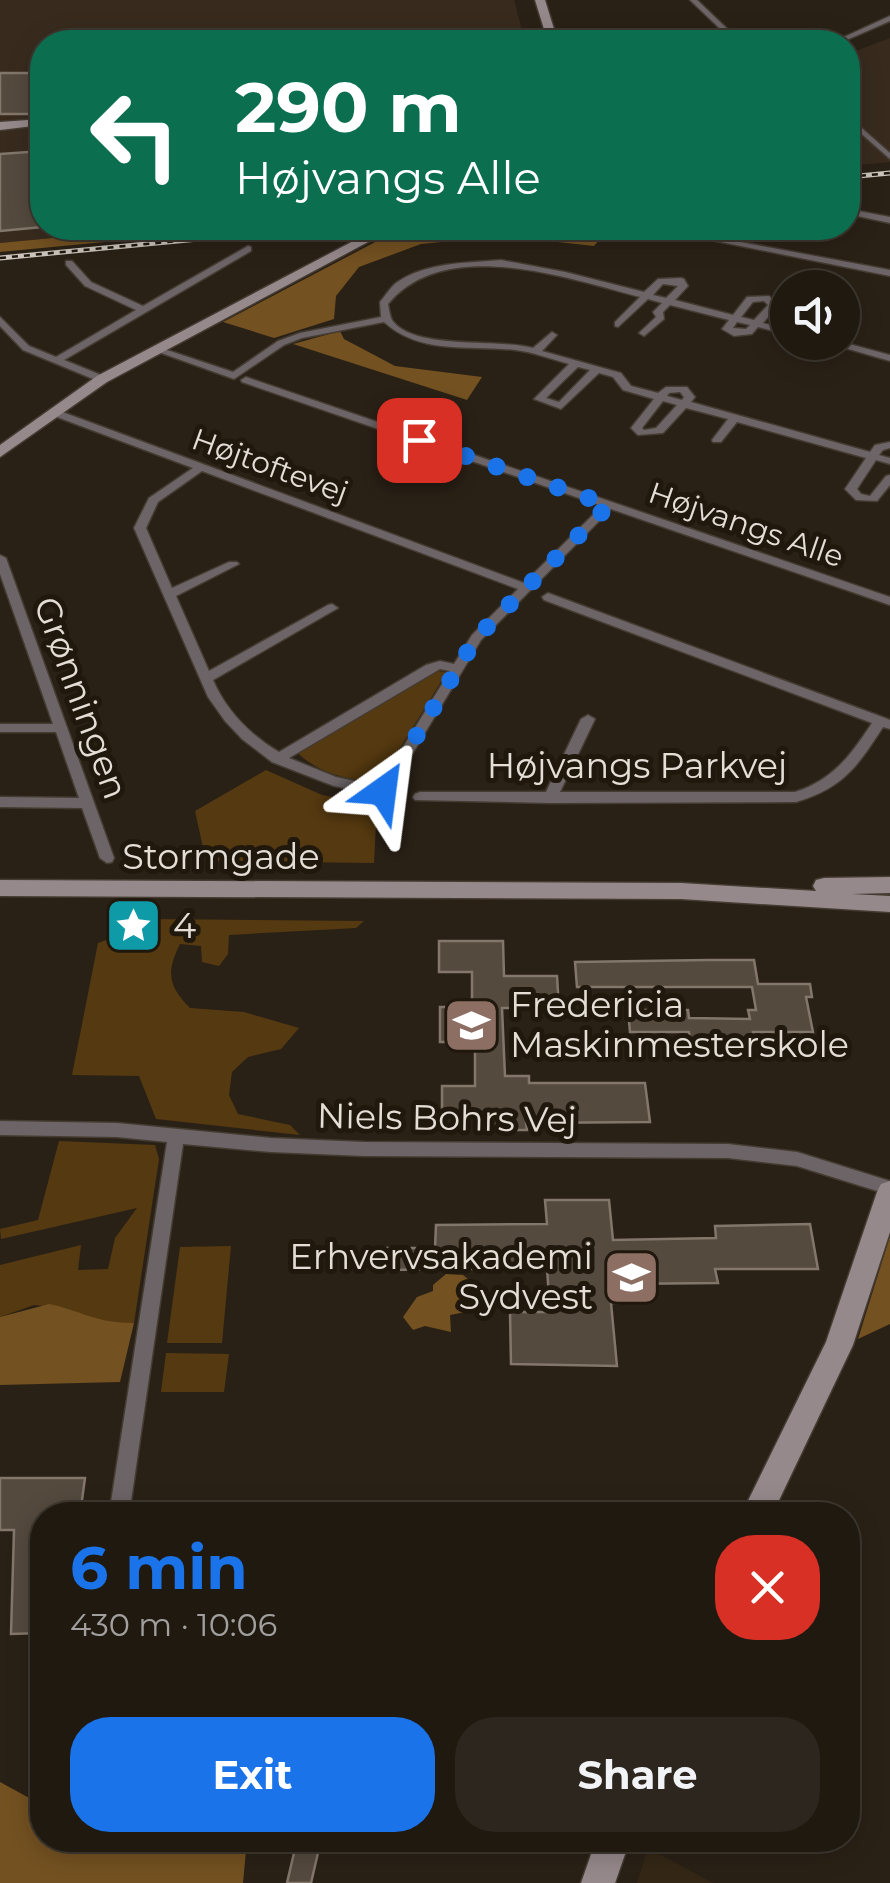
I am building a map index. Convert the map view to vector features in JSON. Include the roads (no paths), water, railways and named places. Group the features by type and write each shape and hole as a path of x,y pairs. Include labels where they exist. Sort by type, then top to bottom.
{"street":[{"path":"540,0 549,30"},
{"path":"693,0 725,30"},
{"path":"860,32 890,18"},
{"path":"0,126 30,123"},
{"path":"860,129 890,158"},
{"path":"860,214 890,220"},
{"path":"0,452 102,379 364,240"},
{"path":"718,240 890,273"},
{"path":"55,361 248,249"},
{"path":"660,397 627,388 616,375 535,352 504,345 434,344 397,330 386,319 383,304 398,286 446,267 473,263 528,266 733,318"},
{"path":"69,264 88,284 144,310"},
{"path":"618,324 661,281 680,281 683,286 644,333"},
{"path":"750,300 770,300 773,305 756,324 745,333 734,333 726,326 750,300"},
{"path":"240,378 281,343 386,319"},
{"path":"0,320 26,348 102,379"},
{"path":"756,324 770,328"},
{"path":"535,352 552,335"},
{"name":"Højvangs Alle","path":"155,349 890,601"},
{"path":"860,350 890,358"},
{"path":"576,363 539,400 561,406 597,369"},
{"path":"683,389 690,394 659,431 642,433 635,424 660,397 666,390 683,389"},
{"path":"684,404 890,461"},
{"name":"Højtoftevej","path":"54,412 526,588"},
{"path":"717,440 735,418"},
{"path":"890,445 878,447 852,493 874,499 890,478"},
{"path":"202,466 153,500 142,518 141,538 228,718 277,759 318,778 383,791 476,638 609,505"},
{"name":"Grønningen","path":"0,558 107,858"},
{"path":"168,595 233,564"},
{"path":"548,597 885,723"},
{"path":"0,607 17,607"},
{"path":"206,678 332,608"},
{"path":"277,759 430,668 440,664 457,668"},
{"path":"550,798 588,719"},
{"name":"Højvangs Parkvej","path":"420,797 796,798 835,782 885,723"},
{"path":"0,728 62,728"},
{"path":"0,802 87,803"},
{"name":"Stormgade","path":"681,891 713,886 890,886"},
{"name":"Stormgade","path":"0,888 681,891 890,904"},
{"path":"796,897 814,893 890,894"},
{"name":"Niels Bohrs Vej","path":"0,1128 116,1130 364,1149 728,1151 797,1159 890,1190"},
{"path":"121,1502 176,1137"},
{"path":"762,1502 839,1345 890,1190"},
{"path":"598,1883 609,1852"}],"railway":[{"path":"860,176 890,173"},
{"path":"0,258 188,240"}],"place":[{"name":"4","path":"134,926"},
{"name":"Fredericia Maskinmesterskole","path":"471,1025"},
{"name":"Erhvervsakademi Sydvest","path":"632,1277"}]}
